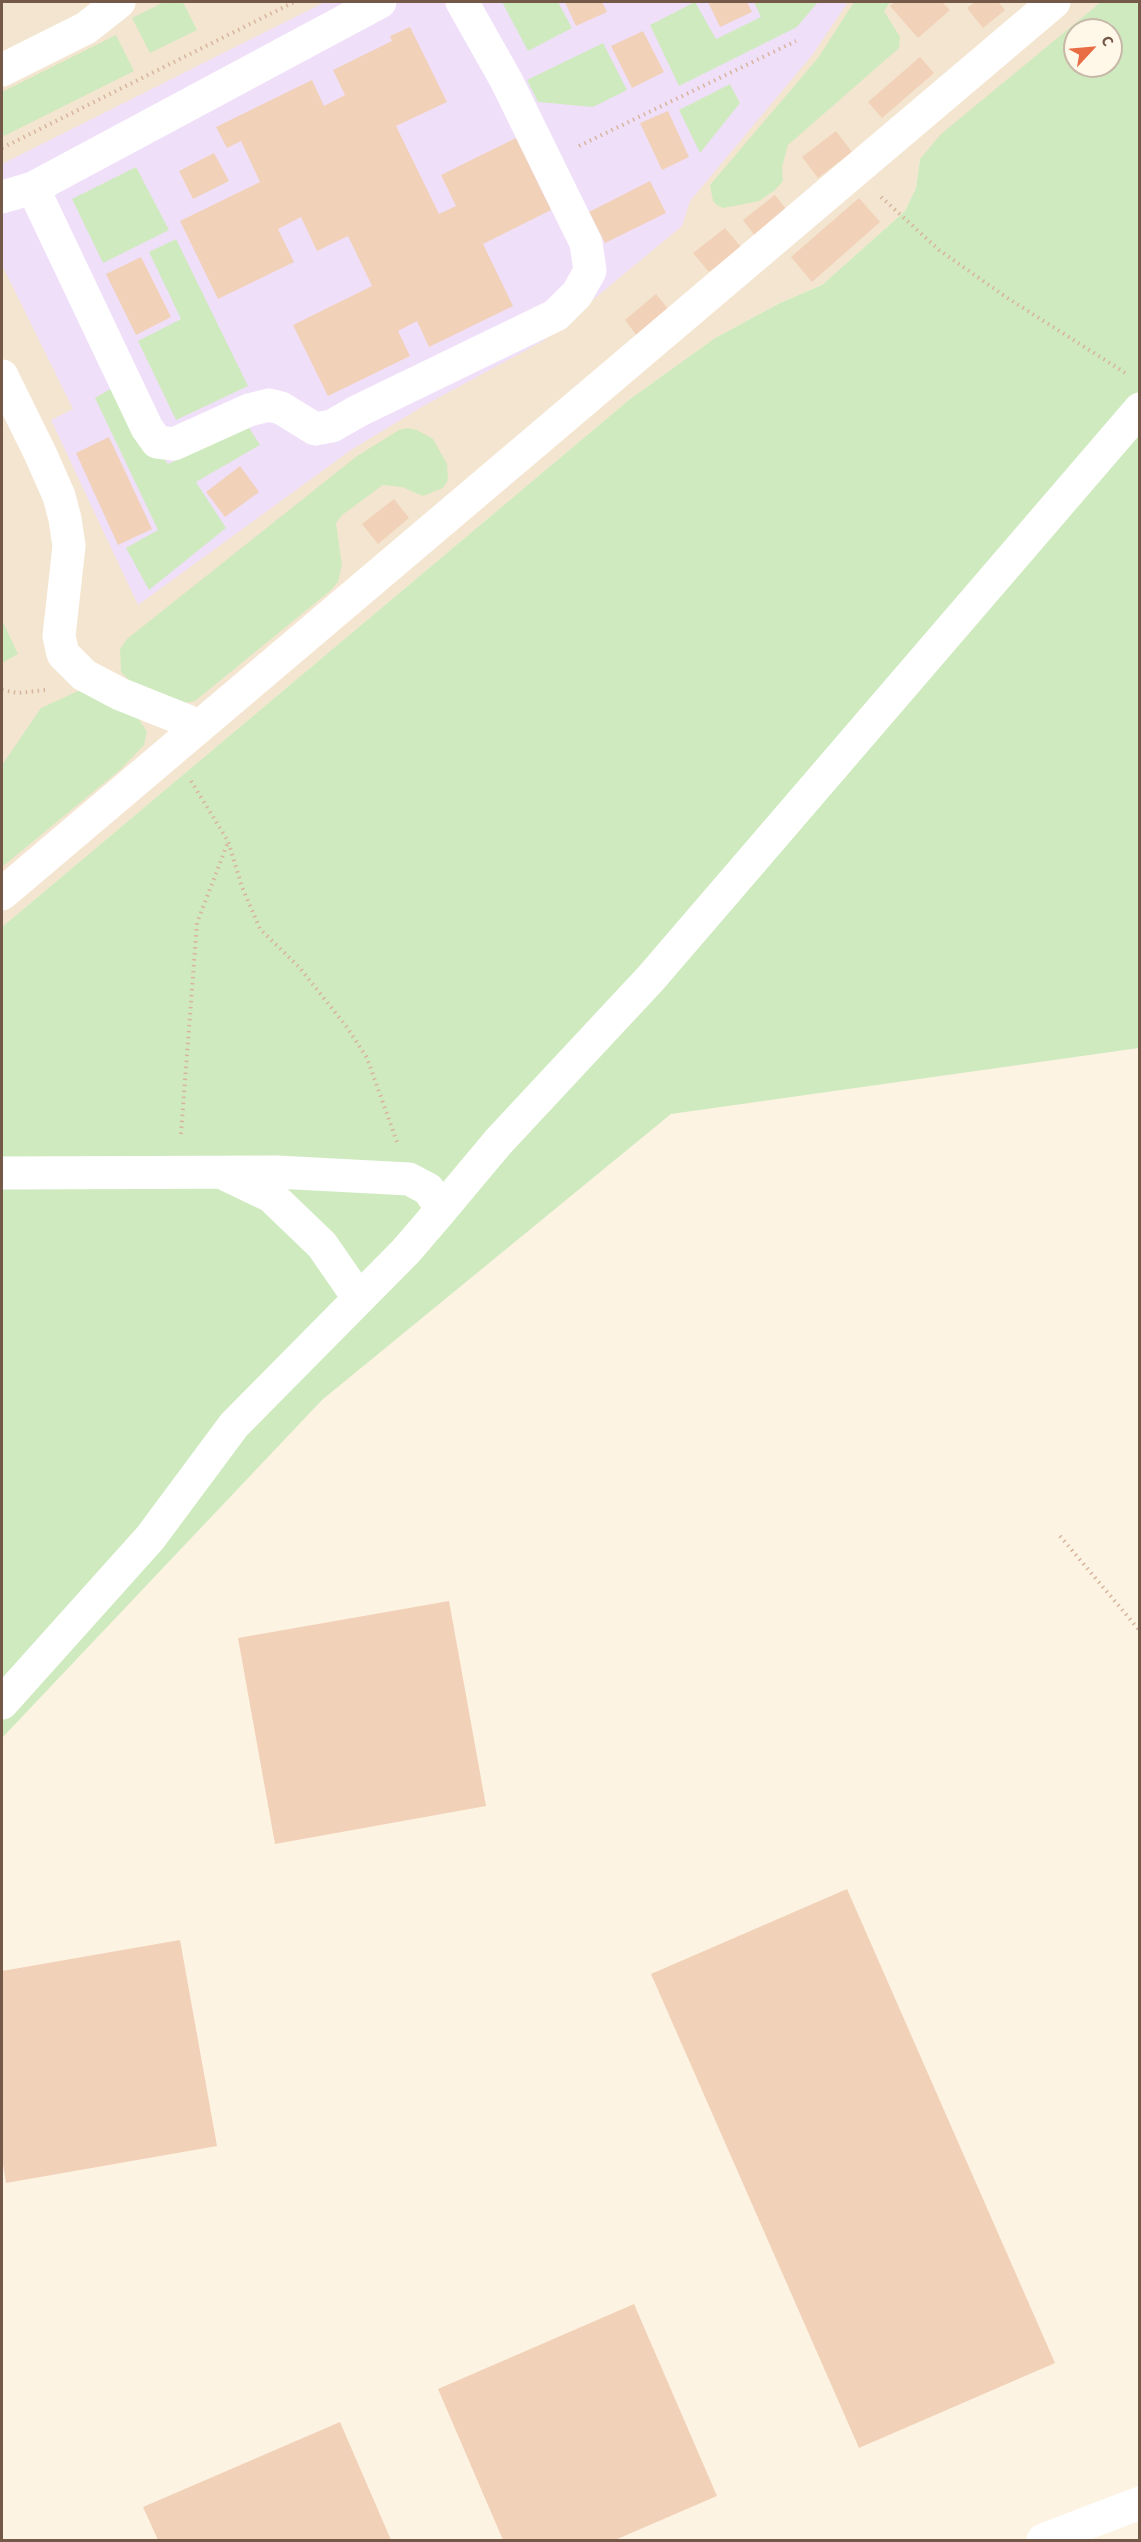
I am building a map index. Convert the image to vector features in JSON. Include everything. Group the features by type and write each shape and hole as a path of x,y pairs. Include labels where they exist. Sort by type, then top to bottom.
{"lane":[{"path":"2,70 86,28 119,2"},
{"path":"2,197 33,188 380,2"},
{"path":"33,188 147,428 157,442 174,444 249,410 269,405 281,408 315,429 332,426 358,411 556,315 577,294 590,271 586,243 506,80 462,2"},
{"path":"2,894 1054,2"},
{"path":"2,376 59,496 65,519 69,546 59,636 63,654 74,667 93,679 200,726"},
{"path":"2,1703 150,1538 234,1425 406,1251 499,1141 651,978 1140,409"},
{"path":"220,1172 272,1196 322,1245 358,1297"},
{"path":"2,1173 277,1172 409,1179 428,1189 442,1209"},
{"path":"1043,2541 1140,2503"}],"path":[{"path":"2,148 294,2"},
{"path":"546,162 796,41"},
{"path":"855,170 898,216 939,250 1006,297 1130,376"},
{"path":"171,751 228,842 242,887 260,929 299,967 346,1026 367,1058 409,1179"},
{"path":"179,1172 197,923 228,842"},
{"path":"1060,1536 1140,1631"}],"shaded area":[{"path":"2,2 1101,2 1083,18 1063,18 1063,35 920,159 916,188 905,211 822,285 780,303 715,338 630,399 2,927"},
{"path":"325,2 848,2 813,54 690,201 682,226 543,341 425,405 351,450 138,605 51,420 73,409 2,265 2,164"}],"green space":[{"path":"164,2 183,2 197,30 150,53 132,18"},
{"path":"502,2 558,2 572,28 528,51"},
{"path":"695,2 716,39 761,17 754,2 818,2 797,27 679,86 650,25"},
{"path":"854,2 890,2 884,11 900,37 899,48 788,145 782,167 783,181 775,190 759,201 724,208 718,206 713,201 710,185 818,58"},
{"path":"1101,2 1139,2 1139,1048 671,1114 322,1400 2,1738 2,927 630,399 715,338 780,303 822,285 905,211 916,188 920,159 941,134 1063,33 1063,78 1123,78 1123,18 1082,18"},
{"path":"116,35 134,71 4,136 2,92"},
{"path":"603,43 627,90 593,107 538,102 527,80"},
{"path":"730,84 740,103 700,153 679,110"},
{"path":"136,167 169,230 103,263 72,199"},
{"path":"176,239 248,386 176,420 138,341 181,319 149,252"},
{"path":"112,388 168,464 248,426 260,445 196,482 226,528 149,590 126,548 158,530 95,398"},
{"path":"407,428 417,430 433,439 447,464 448,480 443,488 423,496 402,487 383,485 342,515 336,523 342,565 338,582 330,591 195,701 184,703 130,681 121,672 120,649 127,639 357,456 399,430"},
{"path":"2,620 18,654 2,663"},
{"path":"78,691 90,691 135,713 147,732 144,745 121,769 2,867 2,765 41,708"}],"building":[{"path":"565,2 602,2 607,12 576,26"},
{"path":"708,2 747,2 752,12 720,27"},
{"path":"895,2 942,2 950,10 918,38 890,6"},
{"path":"975,2 998,2 1005,10 983,28 967,8"},
{"path":"410,27 447,102 396,126 439,214 456,206 441,175 516,138 551,210 483,244 513,306 429,347 417,321 398,331 410,356 328,396 293,325 372,286 348,236 317,251 301,217 278,229 294,262 218,299 180,221 260,182 241,141 227,148 216,127 312,80 324,106 345,95 333,70 392,41 390,36"},
{"path":"643,31 664,72 632,88 611,46"},
{"path":"920,57 934,73 882,118 868,102"},
{"path":"668,111 689,157 662,170 640,123"},
{"path":"836,131 852,152 818,178 802,157"},
{"path":"214,153 229,181 193,199 179,171"},
{"path":"650,181 666,213 605,243 589,212"},
{"path":"775,195 790,214 758,240 743,220"},
{"path":"859,198 880,222 812,282 791,257"},
{"path":"725,228 741,247 709,272 693,253"},
{"path":"141,257 171,317 136,335 106,274"},
{"path":"656,294 669,310 637,336 625,320"},
{"path":"109,437 152,529 118,545 76,453"},
{"path":"240,466 259,492 225,517 206,492"},
{"path":"394,499 409,518 378,544 362,524"},
{"path":"449,1601 486,1806 275,1844 238,1638"},
{"path":"847,1889 1055,2363 859,2448 651,1974"},
{"path":"180,1940 217,2146 6,2183 2,2158 2,1971"},
{"path":"634,2304 717,2496 615,2540 503,2540 438,2389"},
{"path":"340,2422 391,2540 158,2540 143,2507"}]}
